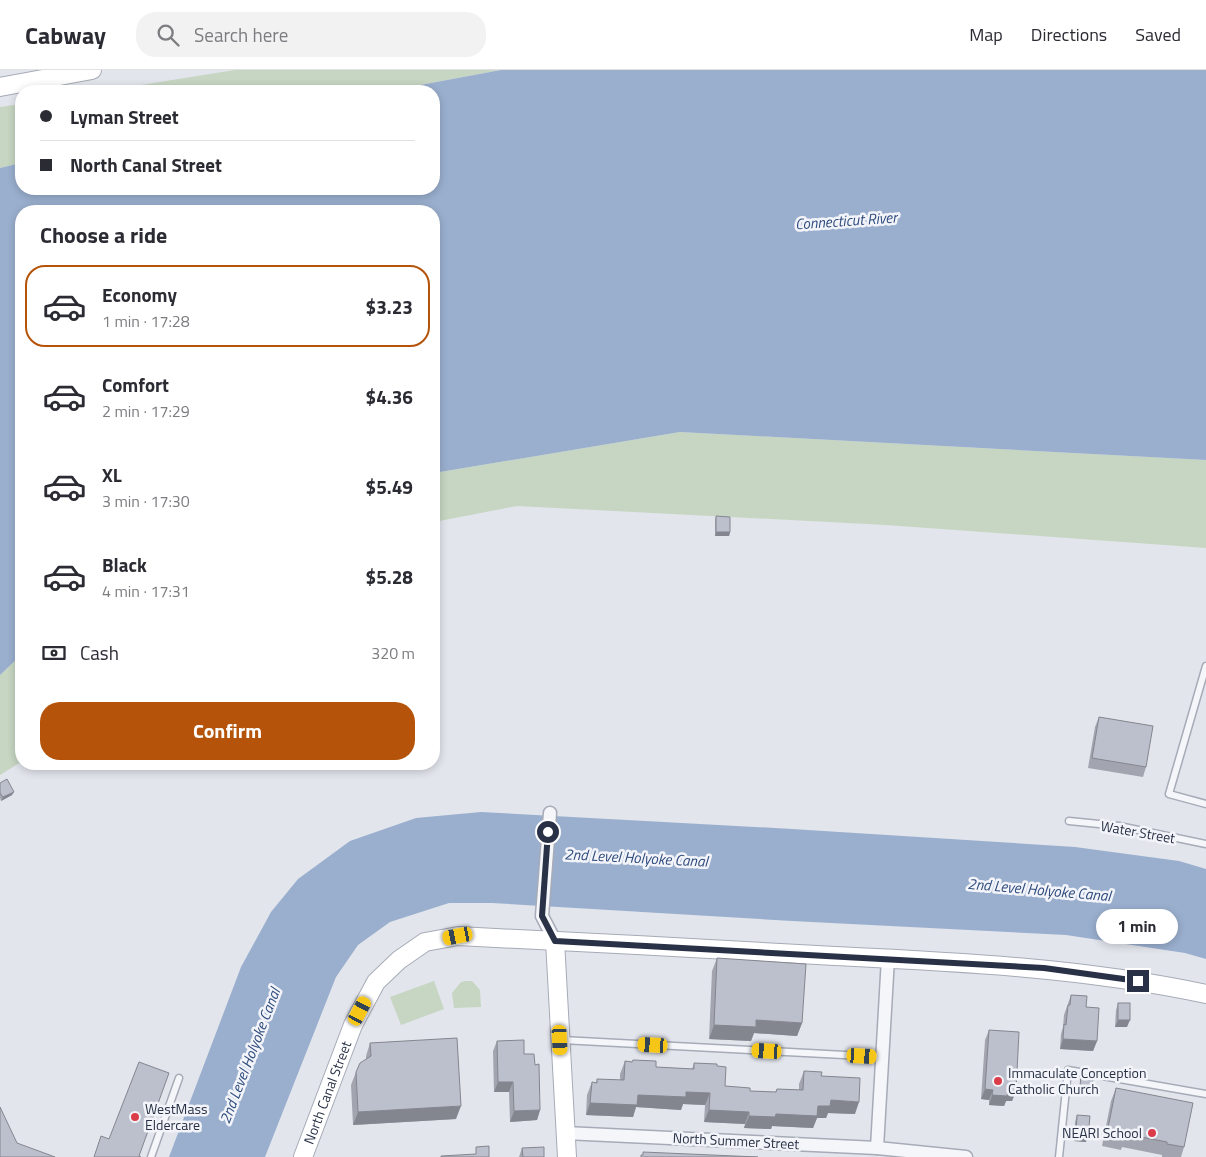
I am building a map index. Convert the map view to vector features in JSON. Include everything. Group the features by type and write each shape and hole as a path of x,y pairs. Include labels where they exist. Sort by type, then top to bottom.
{"street":[{"path":"0,86 92,70"},
{"path":"550,813 542,916 555,941 567,1157"},
{"name":"North Canal Street","path":"303,1157 353,1025 376,982 399,960 425,942 458,936 1044,968 1122,978 1206,994"},
{"path":"877,1148 888,958"},
{"name":"North Summer Street","path":"565,1132 877,1148 966,1157"}],"lane":[{"path":"1206,666 1169,794 1206,804"},
{"name":"Water Street","path":"1069,821 1119,826 1206,844"},
{"path":"560,1040 882,1057"},
{"path":"1059,1157 1068,1070 1206,1094"},
{"path":"151,1157 179,1078"}],"green space":[{"path":"235,70 501,70 420,85 141,85"},
{"path":"15,105 15,164 0,168 0,107"},
{"path":"680,432 1206,460 1206,548 886,525 517,506 440,521 440,472"},
{"path":"15,661 15,766 0,775 0,675"},
{"path":"434,981 444,1009 401,1025 390,997"},
{"path":"472,981 480,990 481,1007 454,1008 452,993 461,982"}],"water":[{"name":"Connecticut River","path":"501,70 1206,70 1206,460 680,432 440,472 440,205 15,205 15,661 0,675 0,168 15,164 15,195 440,195 440,85 420,85"},
{"name":"2nd Level Holyoke Canal","path":"481,812 1075,847 1179,861 1206,869 1206,959 1185,953 1066,935 492,903 449,903 390,922 358,945 336,977 265,1157 169,1157 241,967 271,912 298,879 350,841 416,818"}],"building":[{"path":"716,516 730,517 730,532 716,532"},
{"path":"1099,717 1153,726 1146,767 1092,758"},
{"path":"7,779 14,792 3,797 0,793 0,783"},
{"path":"717,958 806,964 802,1023 756,1020 756,1027 714,1025"},
{"path":"1071,995 1087,996 1086,1007 1099,1008 1097,1041 1063,1039 1064,1024 1066,1025"},
{"path":"1118,1003 1130,1003 1130,1020 1118,1020"},
{"name":"Immaculate Conception Catholic Church","path":"989,1030 1019,1032 1016,1091 1008,1090 1007,1096 992,1095 993,1090 985,1089"},
{"path":"457,1038 461,1106 358,1112 356,1072 360,1063 371,1056 370,1043"},
{"path":"524,1040 524,1054 534,1054 535,1065 539,1064 540,1110 514,1111 513,1082 498,1082 497,1041"},
{"path":"633,1060 656,1061 656,1067 694,1069 694,1063 717,1064 717,1066 726,1067 725,1086 750,1088 750,1091 803,1090 804,1071 822,1072 821,1076 860,1078 859,1102 831,1100 830,1106 818,1106 817,1116 776,1114 775,1117 749,1116 749,1112 709,1110 710,1093 686,1092 686,1097 638,1095 637,1105 590,1103 592,1082 597,1083 597,1079 624,1080 625,1061 632,1062"},
{"name":"WestMass Eldercare","path":"139,1062 169,1073 139,1156 141,1157 94,1157 101,1136 109,1139"},
{"path":"1081,1074 1093,1076 1092,1088 1080,1087"},
{"path":"1116,1088 1193,1103 1184,1147 1126,1134 1126,1136 1107,1133"},
{"path":"0,1107 17,1143 55,1157 0,1157"},
{"path":"1077,1115 1090,1116 1088,1136 1076,1135"},
{"path":"489,1146 489,1157 441,1157 476,1154 476,1147"},
{"path":"544,1147 544,1157 523,1157 522,1148"},
{"path":"643,1152 758,1157 641,1157"}],"place":[{"name":"Immaculate Conception Catholic Church","path":"998,1081"},
{"name":"WestMass Eldercare","path":"135,1117"},
{"name":"NEARI School","path":"1152,1133"}],"route":[{"path":"548,832 542,916 555,941 1044,968 1138,981"}]}
